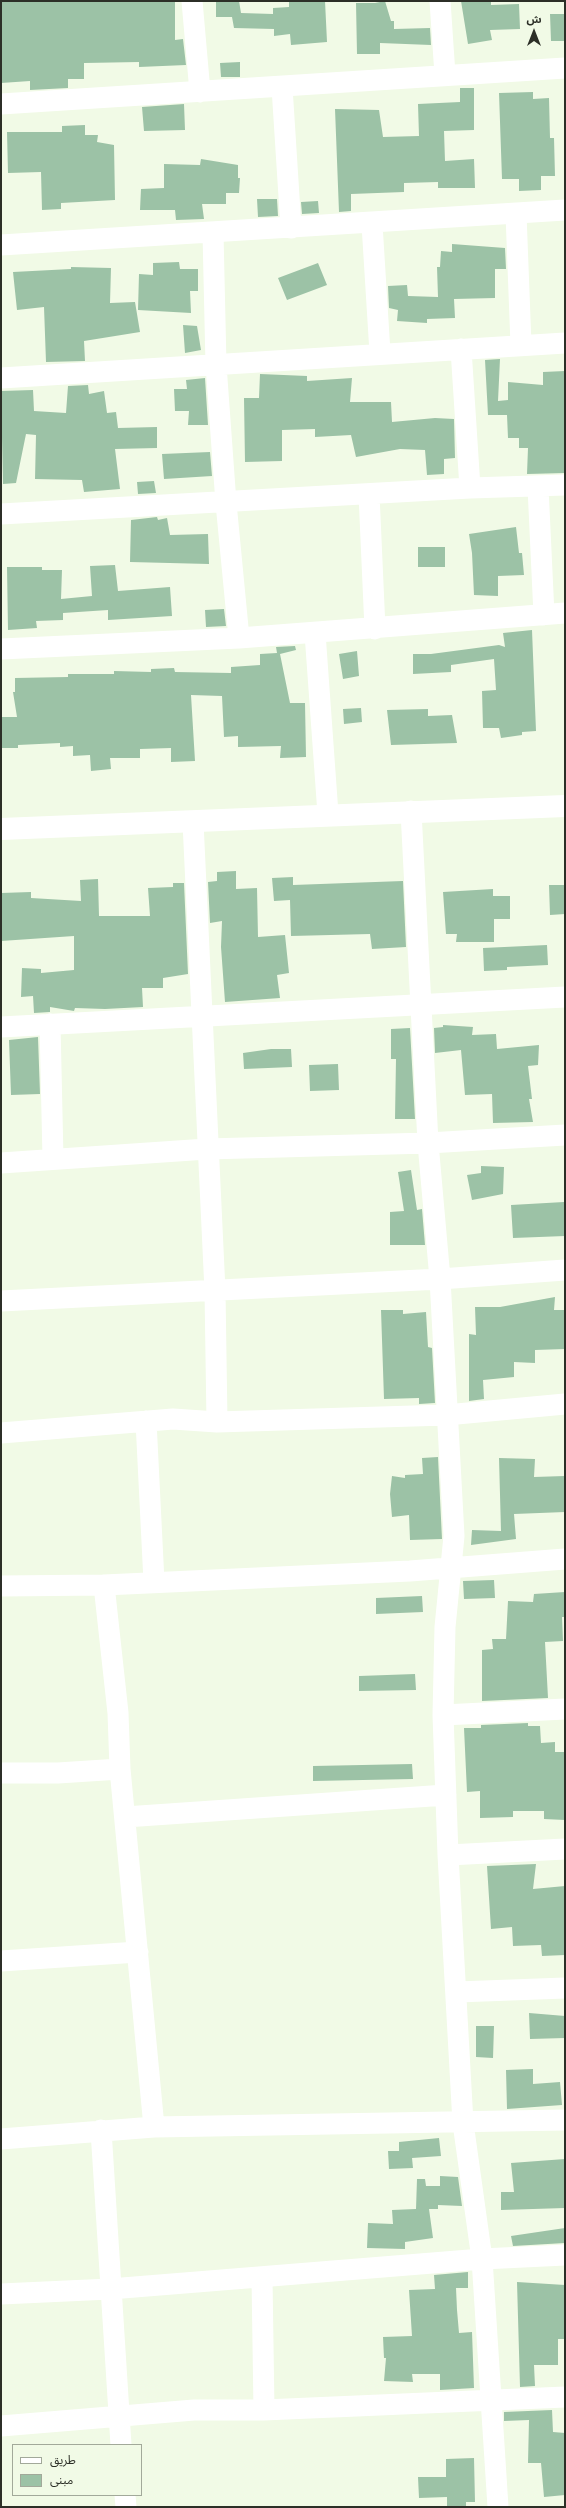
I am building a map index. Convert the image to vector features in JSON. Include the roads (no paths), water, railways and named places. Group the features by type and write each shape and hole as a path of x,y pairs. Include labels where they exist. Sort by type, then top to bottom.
{"street":[{"path":"192,1 200,92"},
{"path":"440,1 445,75"},
{"path":"1,104 565,68"},
{"path":"282,87 290,228"},
{"path":"1,245 372,224 565,210"},
{"path":"516,214 521,345"},
{"path":"372,224 380,353"},
{"path":"213,233 216,365 226,503 239,638"},
{"path":"1,378 380,353 461,350 565,343"},
{"path":"461,350 470,488"},
{"path":"1,514 226,503 470,488 565,485"},
{"path":"538,487 544,615"},
{"path":"369,494 375,629"},
{"path":"1,649 239,638 375,629 565,613"},
{"path":"315,633 328,814"},
{"path":"1,829 193,822 328,814 565,806"},
{"path":"410,811 428,1143 440,1279 446,1415 454,1536 445,1627 443,1715 448,1855 457,1992 463,2123 482,2259 498,2507"},
{"path":"193,822 207,1150 215,1291 217,1422"},
{"path":"1,1027 565,997"},
{"path":"50,1024 53,1160"},
{"path":"1,1163 207,1150 428,1143 565,1135"},
{"path":"1,1302 440,1279 565,1270"},
{"path":"1,1432 146,1421 173,1420 217,1422 446,1415 565,1404"},
{"path":"146,1421 154,1582"},
{"path":"1,1586 104,1585 410,1571 565,1559"},
{"path":"104,1585 118,1713 120,1769 154,2127"},
{"path":"443,1715 565,1709"},
{"path":"1,1773 58,1773 120,1769"},
{"path":"125,1817 446,1795"},
{"path":"448,1855 565,1849"},
{"path":"1,1962 138,1952"},
{"path":"457,1992 565,1988"},
{"path":"1,2139 154,2127 463,2123 565,2120"},
{"path":"101,2130 121,2444"},
{"path":"1,2294 110,2289 262,2278 482,2259 565,2255"},
{"path":"262,2278 264,2410"},
{"path":"1,2426 194,2410 264,2410 565,2397"},
{"path":"125,2496 126,2507"}]}
